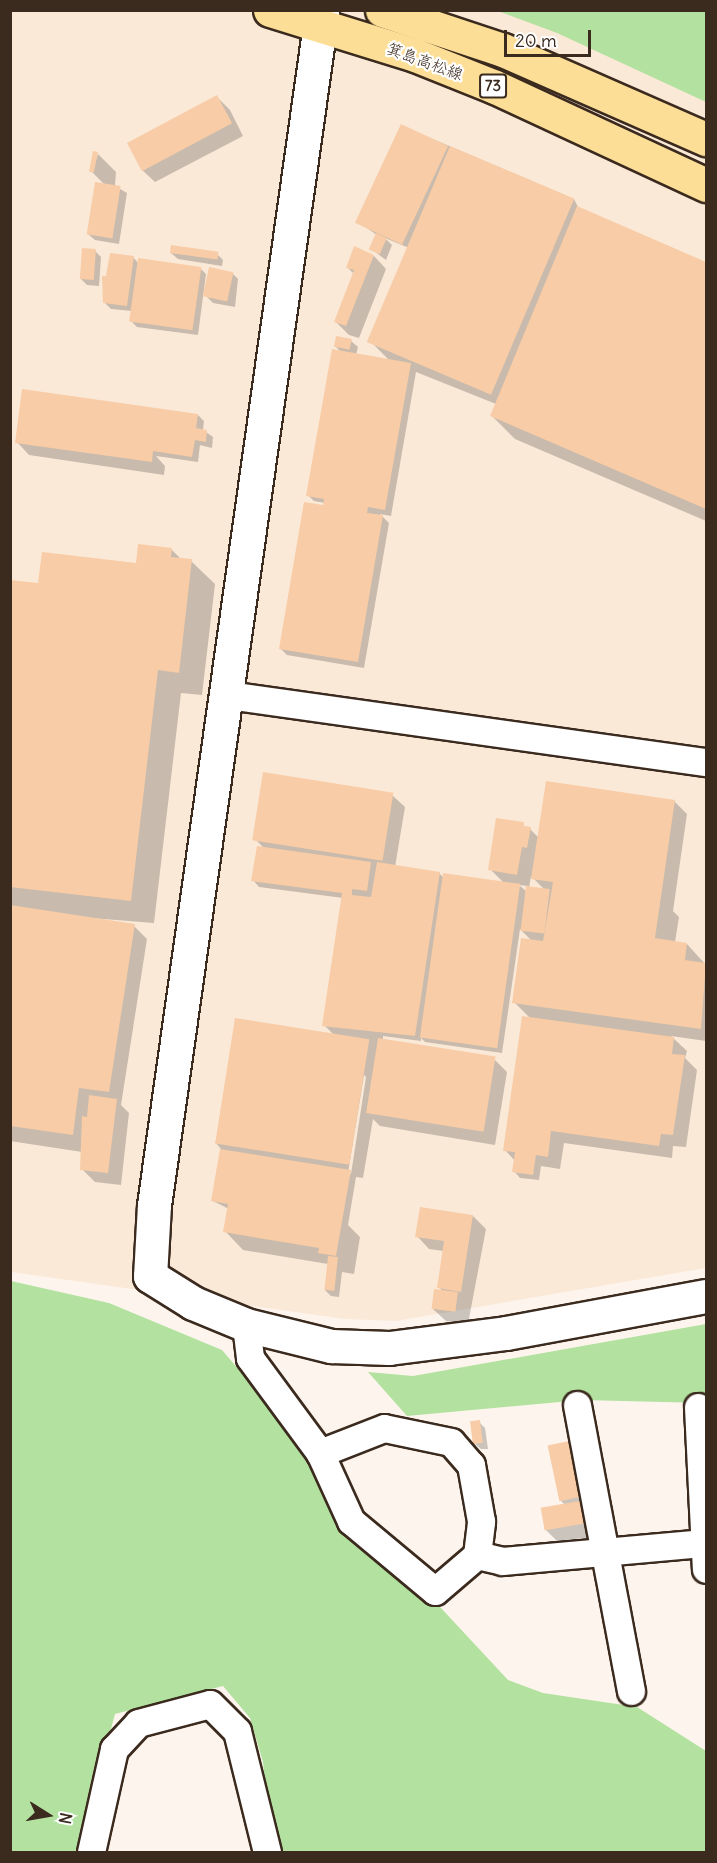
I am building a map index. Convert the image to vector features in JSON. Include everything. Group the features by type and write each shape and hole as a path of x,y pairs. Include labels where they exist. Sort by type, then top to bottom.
{"main road":[{"name":"箕島高松線","path":"270,10 321,18 495,87 706,185"},
{"name":"箕島高松線","path":"382,10 503,50 706,139"}],"street":[{"path":"321,18 228,695 154,1205 150,1276 193,1303 246,1325 331,1346 389,1348 506,1333 706,1296"},
{"path":"228,695 706,762"},
{"path":"246,1325 250,1358 320,1453 351,1521 435,1591 477,1555 481,1521 471,1465 451,1442 384,1428 320,1453"},
{"path":"577,1405 631,1691"},
{"path":"698,1407 706,1569"},
{"path":"477,1555 502,1561 705,1543"},
{"path":"91,1852 114,1749 138,1723 210,1704 237,1731 267,1852"}],"shaded area":[{"path":"11,11 706,11 706,1268 396,1321 345,1319 11,1272"}],"green space":[{"path":"498,11 706,11 706,102 557,33"},
{"path":"11,1281 109,1303 222,1350 305,1447 345,1534 441,1608 508,1680 543,1693 637,1707 706,1751 706,1852 280,1852 267,1804 263,1762 250,1718 223,1686 115,1714 78,1852 11,1852"},
{"path":"706,1324 706,1441 704,1403 582,1400 407,1416 368,1372 413,1376"}],"building":[{"path":"217,95 232,123 142,171 127,143"},
{"path":"401,124 448,146 402,245 355,223"},
{"path":"450,146 574,199 491,395 367,342"},
{"path":"93,151 98,152 94,173 89,172"},
{"path":"95,182 121,186 112,238 87,234"},
{"path":"577,206 706,262 706,509 490,416"},
{"path":"376,233 387,238 380,254 369,249"},
{"path":"171,245 219,252 217,260 170,253"},
{"path":"354,246 374,255 346,326 334,322 354,270 346,268"},
{"path":"82,248 96,249 94,280 80,279"},
{"path":"110,253 134,256 127,306 103,303 102,276 106,276"},
{"path":"138,258 201,267 192,330 129,321"},
{"path":"209,267 233,272 227,302 203,296"},
{"path":"336,336 352,339 350,350 334,347"},
{"path":"332,349 411,363 385,510 368,507 367,513 383,515 358,662 279,649 304,502 323,505 324,499 306,496"},
{"path":"22,389 198,414 196,428 207,430 206,442 195,440 192,457 153,451 152,462 15,443"},
{"path":"138,544 172,548 171,557 192,559 179,673 158,670 131,901 10,887 10,580 38,583 42,552 136,563"},
{"path":"263,772 393,793 383,861 252,840"},
{"path":"546,781 675,800 655,938 687,943 685,960 706,963 701,1029 512,1003 521,938 543,941 553,882 531,879"},
{"path":"496,818 524,822 524,826 531,827 527,848 522,847 517,875 488,870"},
{"path":"257,846 371,862 367,891 352,889 352,895 371,897 377,862 440,872 415,1036 322,1026 342,893 251,881"},
{"path":"443,873 520,884 497,1048 420,1037"},
{"path":"526,886 550,889 544,934 521,931"},
{"path":"10,905 135,924 109,1092 79,1088 73,1135 10,1126"},
{"path":"522,1016 674,1037 672,1054 685,1055 673,1135 661,1134 659,1146 551,1131 548,1157 536,1155 533,1175 512,1172 515,1152 503,1151"},
{"path":"235,1018 369,1039 349,1165 215,1143"},
{"path":"378,1038 496,1057 484,1132 366,1113"},
{"path":"89,1095 117,1099 108,1173 80,1170 82,1116 87,1117"},
{"path":"220,1149 351,1170 336,1256 318,1253 319,1248 223,1232 228,1204 211,1201"},
{"path":"420,1207 473,1215 461,1292 437,1288 444,1241 415,1237"},
{"path":"328,1256 338,1257 334,1291 324,1290"},
{"path":"434,1289 458,1292 455,1312 432,1309"},
{"path":"480,1420 483,1443 473,1444 470,1421"},
{"path":"574,1440 586,1496 559,1501 548,1446"},
{"path":"585,1500 589,1523 545,1530 541,1508"}]}
